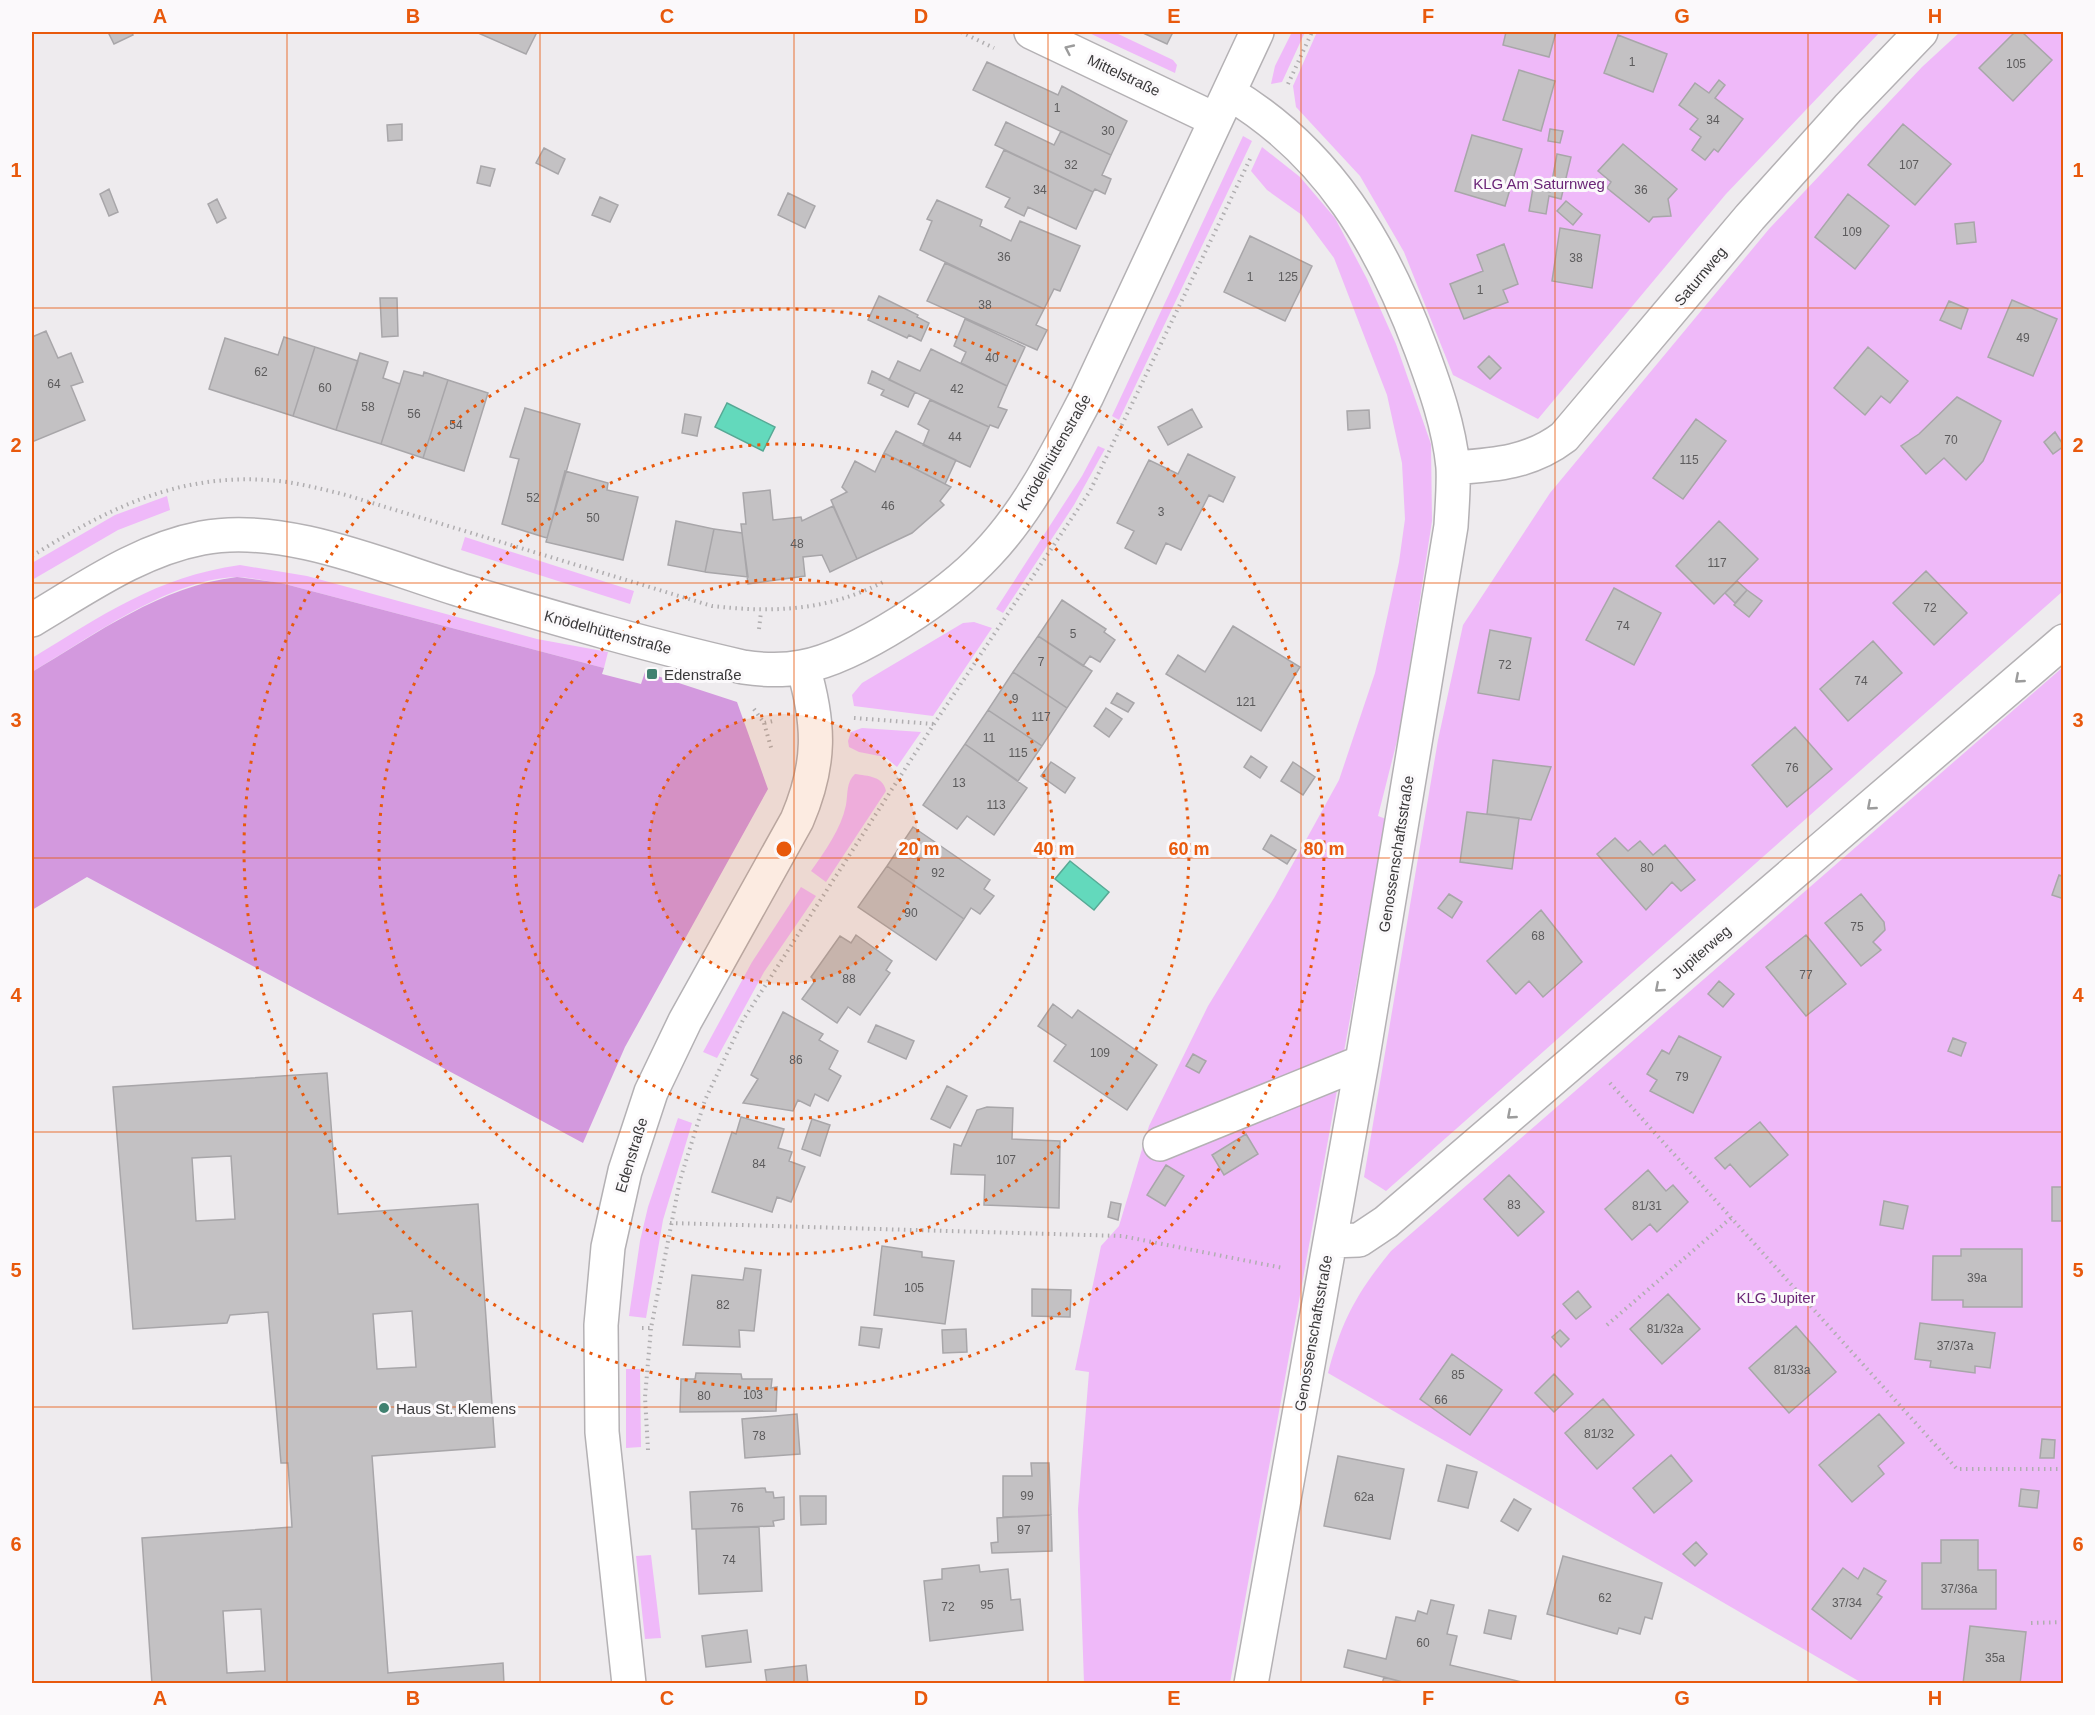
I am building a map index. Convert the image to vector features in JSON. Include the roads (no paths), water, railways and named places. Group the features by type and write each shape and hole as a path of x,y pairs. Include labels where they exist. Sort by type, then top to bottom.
{"street":[{"name":"Mittelstraße","path":"1031,32 1222,107"},
{"name":"Knödelhüttenstraße","path":"32,620 109,573 156,551 205,537 249,535 276,538 358,557 535,612 755,669 803,667 857,646 924,606 987,555 1015,520 1062,443 1087,396 1257,32"},
{"name":"Saturnweg","path":"1453,468 1516,461 1534,456 1564,436 1750,217 1848,108 1921,32"},
{"name":"Genossenschaftsstraße","path":"1222,107 1270,121 1329,178 1358,216 1386,264 1436,387 1446,424 1453,468 1451,526 1362,1062 1251,1683"},
{"name":"Jupiterweg","path":"1330,1241 1359,1240 1371,1235 2064,641"},
{"name":"Edenstraße","path":"629,1683 606,1490 602,1432 601,1325 608,1247 625,1171 651,1092 685,1021 797,820 808,795 816,759 816,728 803,667"},
{"path":"1160,1144 1362,1062"}],"place":[{"name":"Edenstraße","path":"652,674"},
{"name":"Haus St. Klemens","path":"384,1408"}],"park label":[{"name":"KLG Am Saturnweg","path":"1539,183"},
{"name":"KLG Jupiter","path":"1776,1297"}]}
